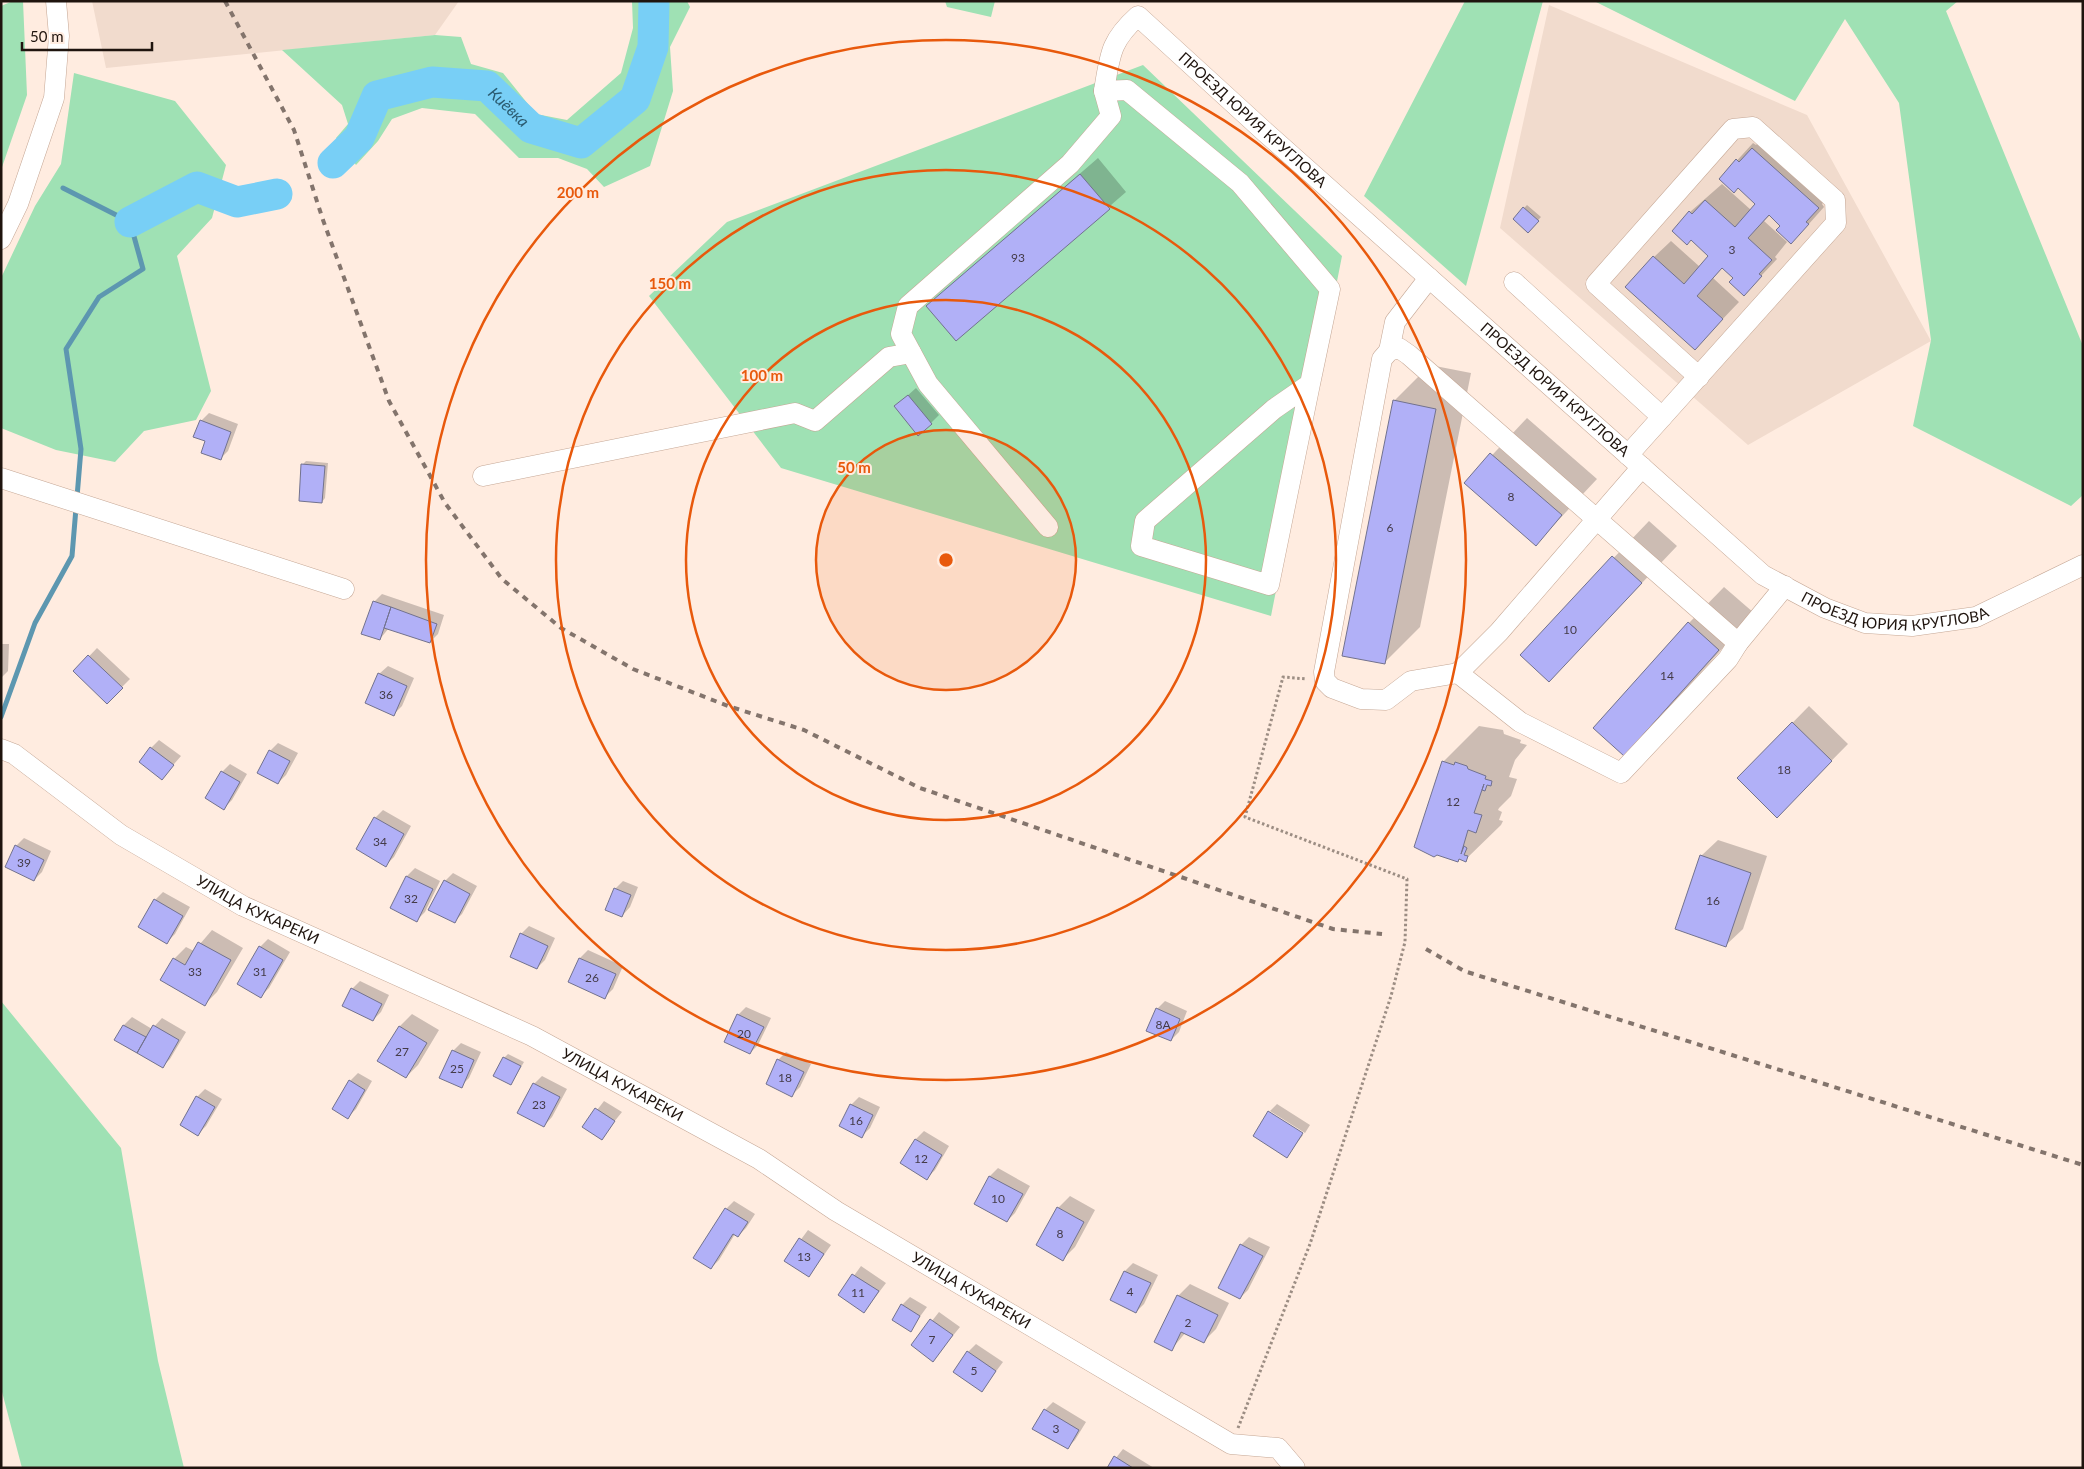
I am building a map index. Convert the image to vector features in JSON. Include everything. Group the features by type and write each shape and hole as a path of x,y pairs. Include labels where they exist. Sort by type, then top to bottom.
{"street":[{"path":"1,239 18,204 54,98 59,36 56,1"},
{"name":"ПРОЕЗД ЮРИЯ КРУГЛОВА","path":"1104,91 1109,57 1121,31 1138,16 1763,575 1825,608 1865,623 1912,626 1976,617 2083,565"},
{"path":"1048,527 928,384 901,334 908,306 1070,164 1111,116 1104,91 1127,90 1240,183 1330,289 1269,585 1141,546 1145,521 1274,409 1310,384"},
{"path":"1429,278 1395,322 1389,351 1382,359 1324,672 1325,681 1332,688 1361,699 1386,700 1411,682 1458,673 1499,632 1598,520 1662,417 1699,377 1836,223 1835,200 1753,127 1733,129 1596,284 1699,377"},
{"path":"1514,282 1662,417"},
{"path":"1389,351 1399,348 1409,355 1738,643"},
{"path":"484,476 795,412 814,421 889,358 911,353"},
{"path":"1,478 344,589"},
{"path":"1458,673 1520,722 1621,773 1728,658 1785,586"},
{"name":"УЛИЦА КУКАРЕКИ","path":"7,752 120,835 243,906 532,1036 759,1159 836,1211 1231,1444"},
{"path":"1231,1444 1278,1448 1295,1468"}],"path":[{"path":"1231,1444 1310,1244 1391,996 1405,942 1407,879 1245,817 1283,677 1325,681"}],"shaded area":[{"path":"92,1 459,1 435,35 106,68"},
{"path":"1549,5 1807,115 1931,341 1748,445 1500,228"}],"green space":[{"path":"13,1 23,1 27,95 1,170 1,6"},
{"path":"632,1 687,1 690,7 670,47 673,91 650,166 604,187 587,169 558,158 519,158 475,114 422,108 392,119 378,141 356,165 336,138 348,124 342,105 282,50 435,35 461,37 471,64 503,73 536,114 567,120 621,73 633,28"},
{"path":"945,1 995,1 991,17 947,7"},
{"path":"1465,1 1543,1 1466,286 1364,196"},
{"path":"1594,1 1958,1 1946,11 2083,346 2083,495 2071,506 1913,426 1931,340 1899,103 1845,19 1795,101"},
{"path":"1143,65 1342,256 1271,616 781,468 649,296 727,222"},
{"path":"74,73 175,101 226,165 212,218 177,256 211,391 196,420 144,431 115,462 56,450 1,428 1,278 35,206 61,164"},
{"path":"1,1001 121,1148 158,1361 184,1468 22,1468 1,1388"}],"building":[{"path":"1752,148 1819,208 1806,222 1809,224 1791,244 1776,230 1780,226 1769,215 1748,238 1772,260 1759,274 1762,276 1744,296 1729,282 1733,278 1722,268 1697,296 1723,319 1695,350 1625,287 1653,256 1684,284 1708,256 1691,240 1687,245 1672,231 1689,211 1692,214 1705,200 1735,227 1755,204 1738,188 1734,193 1719,179 1736,159 1739,162"},
{"path":"1080,174 1110,209 956,341 926,306"},
{"path":"1523,207 1539,221 1528,233 1513,219"},
{"path":"908,395 932,424 918,436 894,406"},
{"path":"1393,400 1436,409 1385,664 1342,656"},
{"path":"200,420 231,432 221,460 201,453 205,441 193,437"},
{"path":"1490,453 1562,515 1536,546 1464,483"},
{"path":"301,464 325,466 322,503 299,501"},
{"path":"1612,556 1642,583 1549,682 1520,655"},
{"path":"373,601 391,607 380,640 361,634"},
{"path":"391,607 437,624 430,643 384,628"},
{"path":"1688,622 1719,650 1624,756 1593,728"},
{"path":"88,655 123,688 107,704 73,671"},
{"path":"378,673 407,686 394,716 365,703"},
{"path":"1792,722 1832,761 1777,818 1737,778"},
{"path":"150,747 174,765 162,780 139,762"},
{"path":"269,750 290,761 278,784 257,773"},
{"path":"1442,761 1454,765 1455,762 1467,766 1468,769 1486,776 1485,779 1492,781 1491,786 1487,785 1485,791 1482,790 1484,784 1474,813 1482,815 1476,833 1468,830 1461,854 1464,846 1467,848 1464,855 1468,856 1466,862 1459,859 1458,862 1437,855 1434,857 1414,847"},
{"path":"221,771 240,782 224,810 205,798"},
{"path":"374,817 404,834 386,867 356,849"},
{"path":"15,845 44,860 34,881 5,867"},
{"path":"1700,855 1751,873 1726,947 1675,929"},
{"path":"406,876 433,889 417,922 390,908"},
{"path":"444,880 470,894 455,923 428,910"},
{"path":"614,888 631,895 622,917 605,910"},
{"path":"154,899 183,916 167,944 138,927"},
{"path":"520,933 548,946 537,969 510,957"},
{"path":"198,942 231,960 205,1006 160,980 173,958 185,965"},
{"path":"259,946 283,960 261,998 237,984"},
{"path":"579,958 616,974 605,999 568,982"},
{"path":"351,988 382,1004 373,1021 342,1006"},
{"path":"1156,1008 1180,1019 1171,1041 1146,1031"},
{"path":"737,1014 764,1027 750,1054 724,1042"},
{"path":"123,1025 146,1037 137,1053 114,1040"},
{"path":"153,1025 179,1040 163,1068 137,1053"},
{"path":"399,1026 427,1043 406,1078 377,1061"},
{"path":"452,1050 474,1060 462,1088 439,1078"},
{"path":"503,1057 521,1066 511,1085 493,1076"},
{"path":"777,1059 804,1072 792,1097 766,1084"},
{"path":"349,1080 365,1090 348,1119 332,1109"},
{"path":"533,1083 560,1097 544,1127 517,1113"},
{"path":"196,1096 215,1107 198,1136 180,1125"},
{"path":"850,1104 873,1115 862,1138 839,1126"},
{"path":"595,1108 615,1121 602,1140 582,1127"},
{"path":"1268,1111 1303,1133 1287,1158 1253,1136"},
{"path":"915,1139 942,1155 927,1180 900,1163"},
{"path":"989,1176 1023,1194 1007,1222 974,1204"},
{"path":"1057,1207 1084,1222 1063,1261 1036,1245"},
{"path":"725,1208 748,1222 738,1237 733,1234 711,1269 693,1258"},
{"path":"799,1238 824,1254 809,1277 784,1261"},
{"path":"1240,1244 1263,1256 1240,1299 1218,1288"},
{"path":"1124,1271 1151,1283 1136,1313 1110,1300"},
{"path":"852,1274 879,1291 864,1313 838,1295"},
{"path":"1177,1295 1218,1315 1204,1343 1181,1332 1172,1351 1154,1342"},
{"path":"901,1304 920,1316 911,1332 892,1320"},
{"path":"930,1319 953,1335 933,1362 911,1345"},
{"path":"967,1351 996,1371 982,1392 953,1372"},
{"path":"1044,1409 1079,1430 1068,1449 1032,1429"},
{"path":"1114,1456 1133,1468 1107,1468"}],"waterway":[{"name":"Киёвка","path":"333,163 359,138 377,96 432,82 487,86 531,128 581,143 635,99 653,47 654,1"},
{"name":"Киёвка","path":"130,222 197,187 237,202 277,194"},
{"path":"63,188 130,222 143,269 99,297 66,349 81,449 77,497"},
{"path":"1,717 35,623 72,556 76,508"}],"railway":[{"path":"225,1 294,130 323,220 389,401 445,503 502,579 561,628 633,669 728,706 804,730 920,788 1333,929 1382,934"},
{"path":"1426,949 1464,971 2083,1165"}]}
